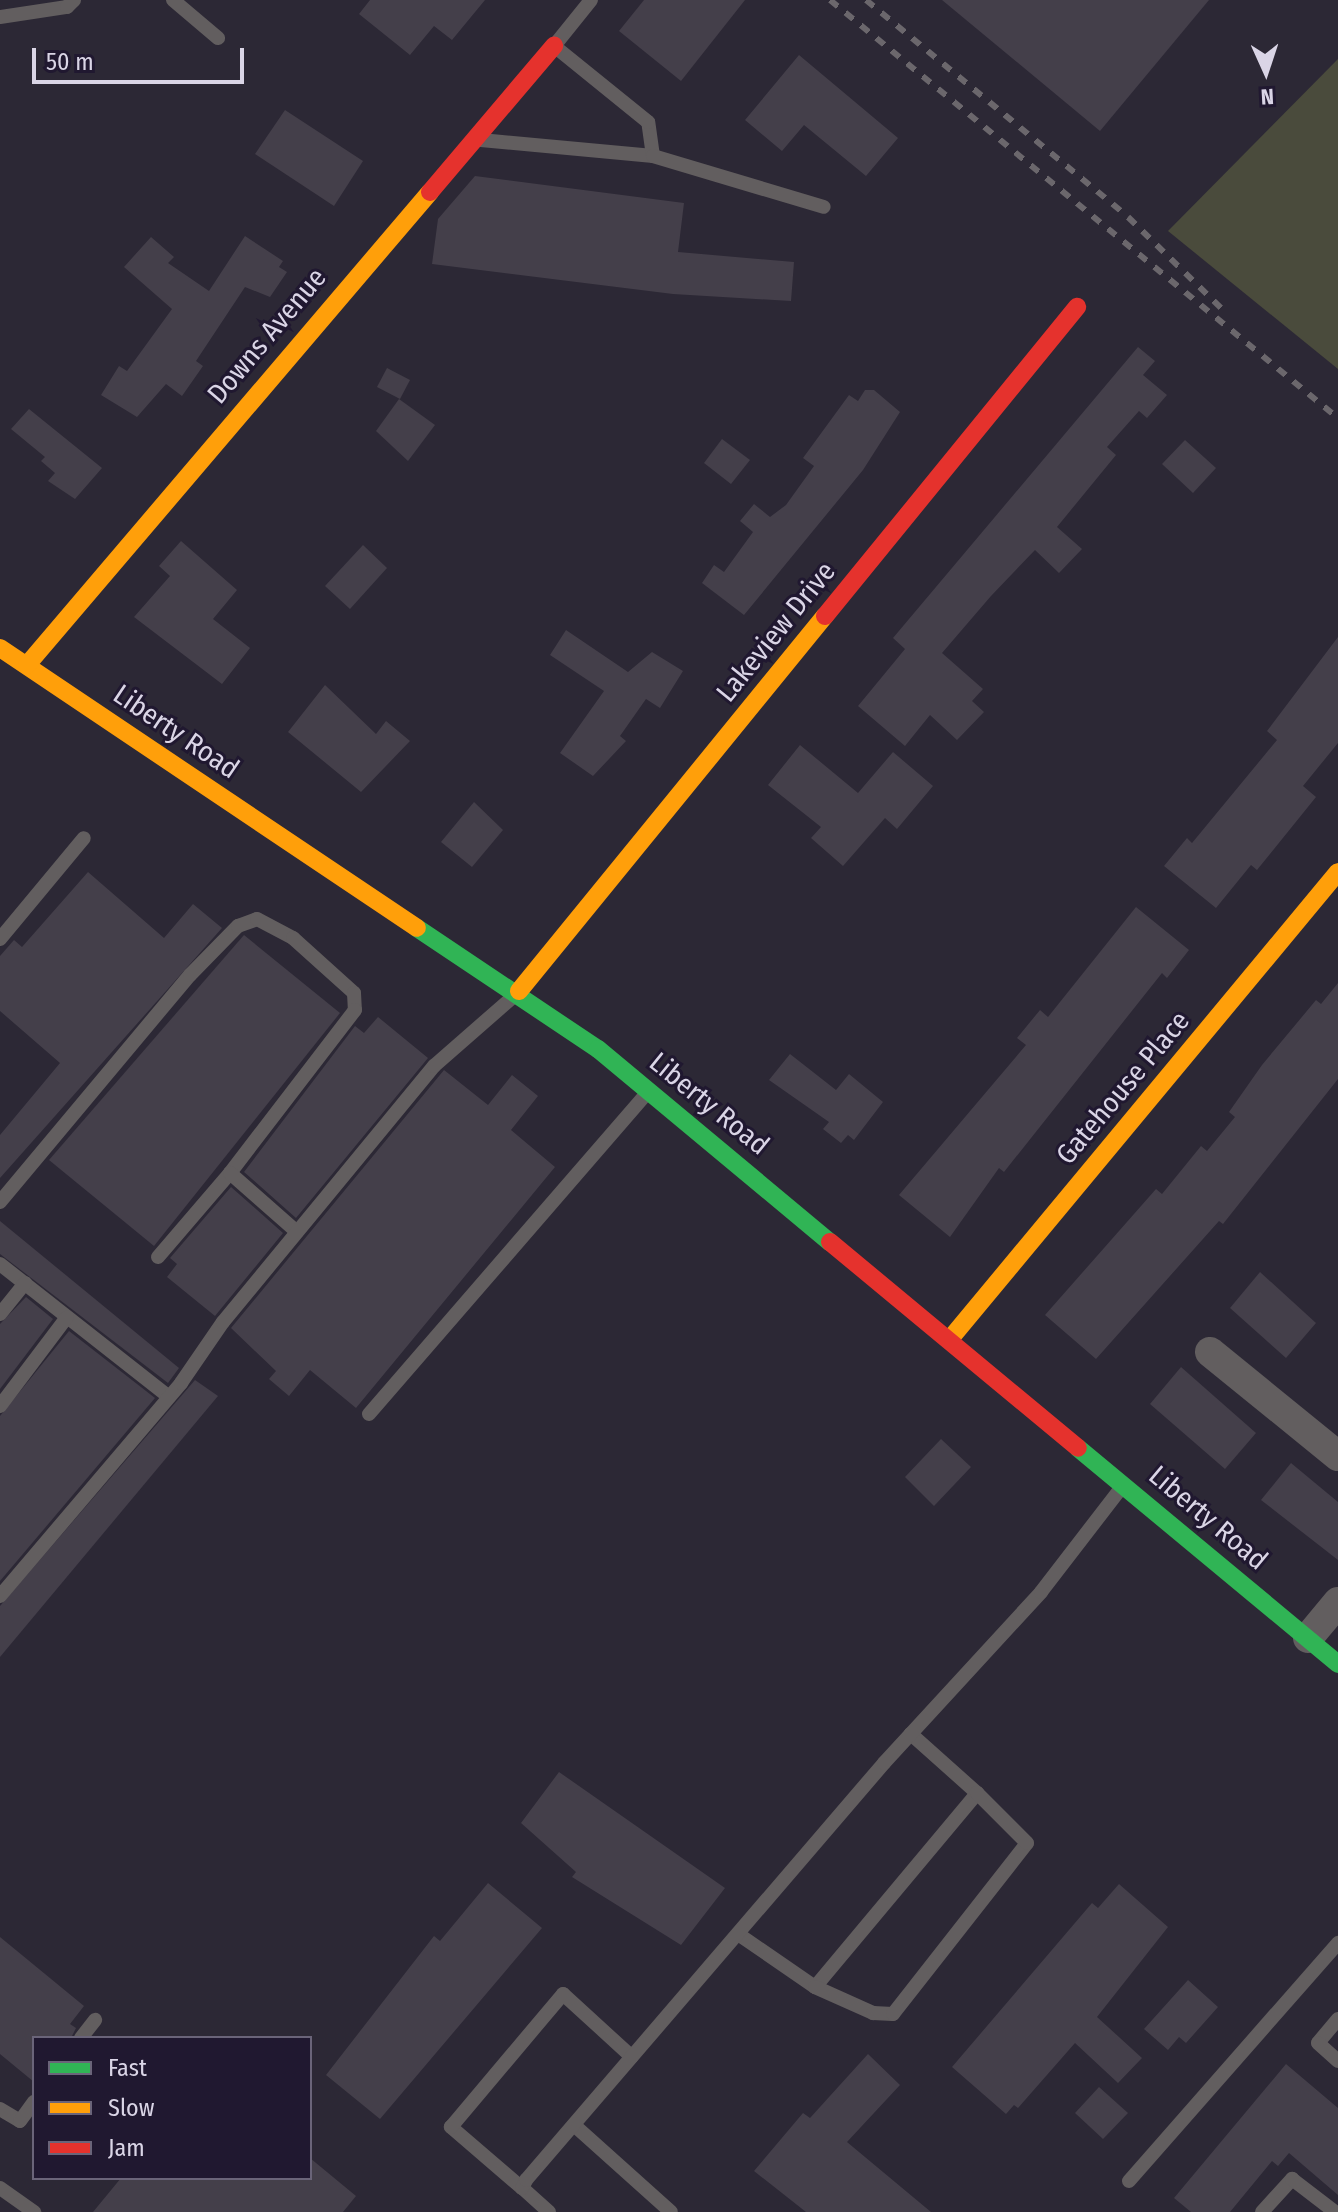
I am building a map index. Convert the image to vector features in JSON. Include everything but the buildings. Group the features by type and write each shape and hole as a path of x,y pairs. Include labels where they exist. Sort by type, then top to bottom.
{"street":[{"name":"Downs Avenue","path":"27,665 469,139 554,46"},
{"name":"Lakeview Drive","path":"519,991 1077,307"},
{"name":"Liberty Road","path":"0,648 519,991 649,1091 1338,1664"},
{"name":"Gatehouse Place","path":"950,1339 1338,872"},
{"path":"1210,1352 1338,1456"},
{"path":"1308,1638 1338,1602"}],"lane":[{"path":"0,17 67,7 74,0"},
{"path":"173,0 218,38"},
{"path":"591,0 554,46 648,122 653,156"},
{"path":"469,139 653,156 824,207"},
{"path":"0,939 84,838"},
{"path":"0,1202 190,975 238,926 257,919 293,938 354,993 355,1010 230,1173 158,1257"},
{"path":"0,1596 168,1396 297,1232 434,1066 519,991"},
{"path":"369,1414 649,1091"},
{"path":"230,1173 297,1232"},
{"path":"0,1264 168,1396"},
{"path":"0,1314 25,1283"},
{"path":"0,1406 67,1317"},
{"path":"522,2188 911,1734 1041,1592 1124,1484"},
{"path":"738,1934 815,1987 873,2013 893,2014 1027,1843 911,1734"},
{"path":"815,1987 977,1793"},
{"path":"1129,2181 1338,1943"},
{"path":"549,2212 451,2127 563,1994 632,2057"},
{"path":"1338,2019 1318,2043 1338,2061"},
{"path":"83,2036 95,2020"},
{"path":"0,2109 20,2121 32,2105"},
{"path":"574,2125 671,2212"},
{"path":"1262,2212 1292,2179 1335,2212"},
{"path":"0,2188 34,2212"}],"green space":[{"path":"1338,59 1338,369 1168,231"}],"railway":[{"path":"830,0 1338,418"},
{"path":"866,0 1128,217 1221,308"}],"traffic: fast":[{"path":"417,928 598,1049 830,1242"},
{"path":"1078,1448 1338,1664"}],"traffic: slow":[{"path":"27,665 430,192"},
{"path":"519,991 825,616"},
{"path":"0,648 417,928"},
{"path":"950,1339 1338,872"}],"traffic: jam":[{"path":"430,192 554,46"},
{"path":"825,616 1077,307"},
{"path":"830,1242 1078,1448"}]}
